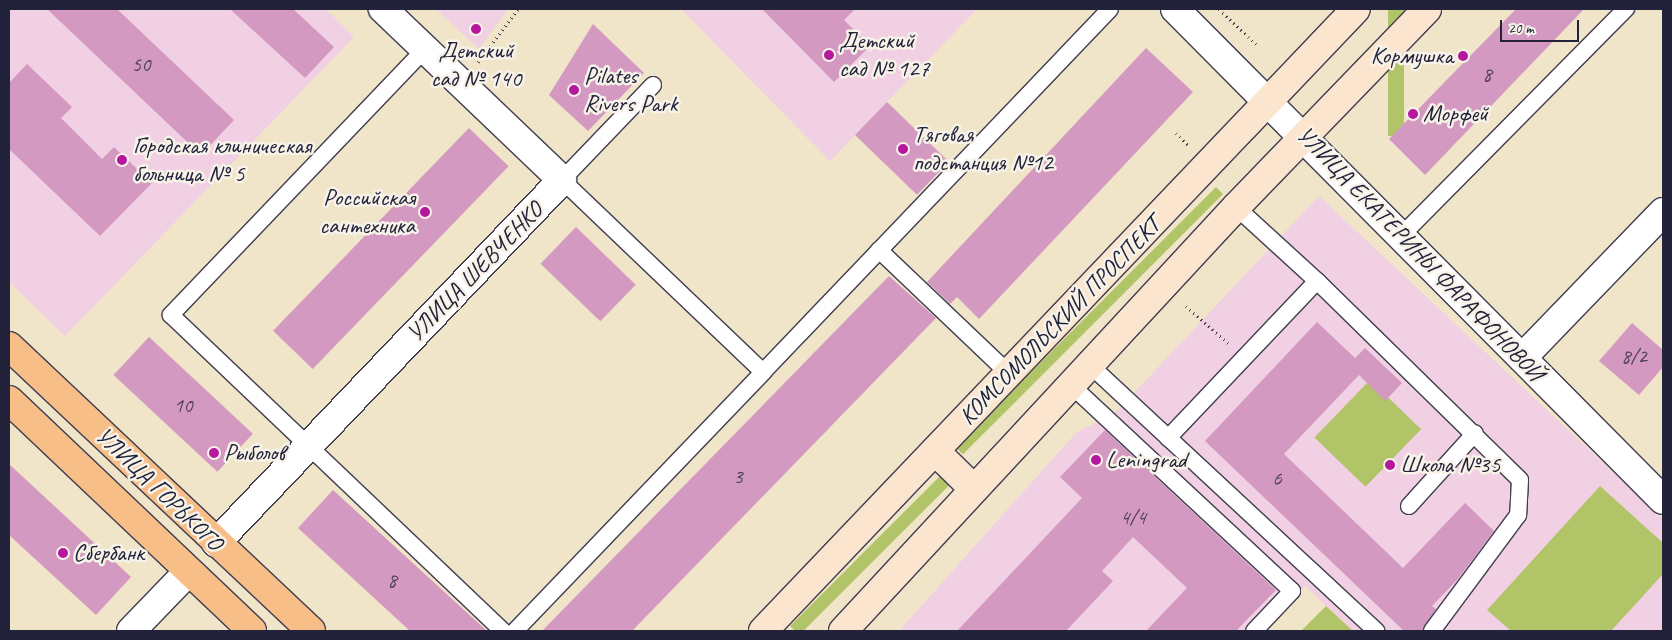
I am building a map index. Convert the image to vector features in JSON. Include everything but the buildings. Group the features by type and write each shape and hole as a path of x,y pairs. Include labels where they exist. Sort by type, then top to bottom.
{"main road":[{"name":"УЛИЦА ГОРЬКОГО","path":"9,346 311,631"},
{"name":"УЛИЦА ГОРЬКОГО","path":"9,400 252,631"}],"street":[{"name":"УЛИЦА ШЕВЧЕНКО","path":"216,543 562,180 383,9"},
{"name":"УЛИЦА ЕКАТЕРИНЫ ФАРАФОНОВОЙ","path":"1175,9 1305,136 1401,236 1663,500"},
{"name":"КОМСОМОЛЬСКИЙ ПРОСПЕКТ","path":"763,631 1356,9"},
{"name":"КОМСОМОЛЬСКИЙ ПРОСПЕКТ","path":"843,631 1236,208 1427,9"},
{"path":"1522,358 1663,212"},
{"path":"935,452 974,489"},
{"path":"131,631 189,572"}],"lane":[{"path":"516,631 1110,9"},
{"path":"1401,236 1626,9"},
{"path":"425,49 171,315 502,631"},
{"path":"653,85 562,180 763,372"},
{"path":"1236,208 1317,281 1475,433 1520,480 1518,515 1432,631"},
{"path":"879,250 1009,374"},
{"path":"1168,438 1317,281"},
{"path":"1090,365 1376,631"},
{"path":"1071,385 1292,591 1254,631"},
{"path":"1408,506 1475,433"}],"path":[{"path":"463,85 518,9"},
{"path":"1218,9 1258,46"},
{"path":"1186,306 1245,359"}],"shaded area":[{"name":"Городская клиническая больница № 5","path":"9,9 326,9 354,37 65,336 9,282"},
{"name":"Детский сад № 140","path":"436,9 508,9 479,49"},
{"name":"Детский сад № 127","path":"681,9 977,9 830,161"},
{"name":"Школа №35","path":"1319,196 1663,519 1663,631 1353,631 1305,586 1262,631 899,631 1075,434 1118,410"}],"green space":[{"path":"1388,9 1404,9 1404,136 1388,136"},
{"path":"1216,187 1223,194 963,454 956,447"},
{"path":"1370,380 1421,429 1366,487 1314,438"},
{"path":"940,476 949,485 803,631 795,631 790,626"},
{"path":"1600,486 1663,543 1663,574 1611,631 1511,631 1487,610"},
{"path":"1326,606 1353,631 1301,631"}],"place":[{"name":"Детский сад № 140","path":"476,29"},
{"name":"Детский сад № 127","path":"829,55"},
{"name":"Кормушка","path":"1463,56"},
{"name":"Pilates Rivers Park","path":"574,90"},
{"name":"Морфей","path":"1413,114"},
{"name":"Тяговая подстанция №12","path":"903,149"},
{"name":"Городская клиническая больница № 5","path":"122,160"},
{"name":"Российская сантехника","path":"425,212"},
{"name":"Рыболов","path":"214,453"},
{"name":"Leningrad","path":"1096,460"},
{"name":"Школа №35","path":"1390,465"},
{"name":"Сбербанк","path":"63,553"}]}
